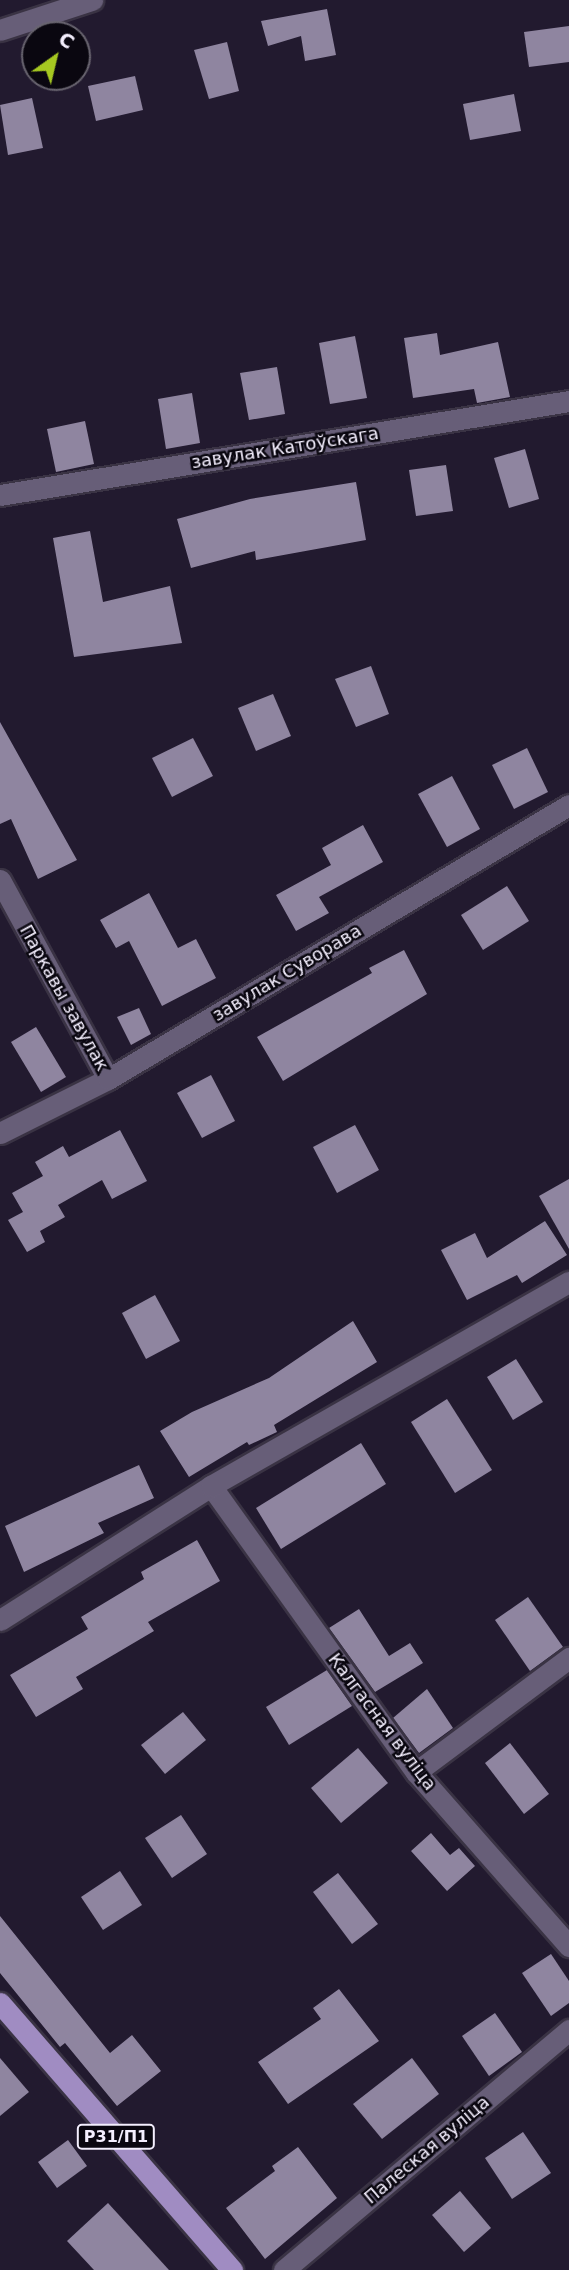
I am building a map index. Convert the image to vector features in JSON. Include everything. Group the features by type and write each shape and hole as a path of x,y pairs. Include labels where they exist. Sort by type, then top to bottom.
{"main road":[{"name":"Р31/П1","path":"0,2003 232,2270"}],"street":[{"path":"0,30 92,0"},
{"name":"завулак Катоўскага","path":"0,495 569,401"},
{"name":"завулак Суворава","path":"0,1133 108,1079 569,805"},
{"name":"Паркавы завулак","path":"0,880 108,1079"},
{"path":"0,1620 211,1486 569,1282"},
{"name":"Калгасная вуліца","path":"211,1486 416,1772 569,1946"},
{"path":"416,1772 569,1658"},
{"name":"Палеская вуліца","path":"284,2270 569,2030"}],"building":[{"path":"327,9 336,55 305,61 301,36 268,46 261,21"},
{"path":"569,26 569,62 529,67 524,32"},
{"path":"227,42 239,91 209,99 194,50"},
{"path":"135,76 143,110 96,121 89,91 91,85"},
{"path":"514,94 521,131 470,140 463,104"},
{"path":"32,98 43,148 8,155 0,105"},
{"path":"437,333 440,355 498,342 510,397 477,403 474,389 413,398 404,338"},
{"path":"355,336 367,398 330,404 319,343"},
{"path":"277,367 285,414 249,420 240,373"},
{"path":"192,393 200,443 166,449 158,399"},
{"path":"85,421 94,464 56,472 47,429"},
{"path":"525,449 539,499 509,508 494,458"},
{"path":"446,465 453,511 416,516 409,470"},
{"path":"356,482 366,540 256,560 255,551 191,568 177,519 250,499"},
{"path":"90,531 103,602 170,586 182,643 74,657 53,538"},
{"path":"371,666 389,714 356,727 335,679"},
{"path":"273,694 291,736 256,751 238,708"},
{"path":"0,722 77,860 38,879 11,819 0,824"},
{"path":"193,738 213,776 172,797 152,758"},
{"path":"527,748 548,792 514,809 492,765"},
{"path":"452,776 480,829 447,847 418,794"},
{"path":"363,825 383,862 319,897 329,913 296,931 276,895 331,865 322,848"},
{"path":"507,886 529,921 483,950 461,915"},
{"path":"149,893 178,948 196,939 216,978 162,1006 129,941 116,948 100,920"},
{"path":"404,950 427,994 283,1081 257,1037 372,973 369,968"},
{"path":"139,1008 151,1034 131,1045 117,1017"},
{"path":"36,1027 66,1077 41,1092 11,1042"},
{"path":"211,1075 235,1121 202,1138 177,1093"},
{"path":"355,1125 379,1170 337,1193 313,1147"},
{"path":"120,1130 147,1181 112,1199 102,1180 58,1205 65,1217 40,1231 45,1242 27,1252 8,1220 23,1212 12,1193 43,1176 35,1162 63,1146 69,1157"},
{"path":"569,1179 569,1249 539,1196"},
{"path":"545,1221 567,1255 522,1283 517,1275 467,1300 441,1250 475,1233 487,1258"},
{"path":"155,1295 180,1341 146,1359 122,1313"},
{"path":"353,1321 377,1362 274,1425 277,1432 249,1445 247,1442 189,1477 160,1431 192,1412 269,1378"},
{"path":"516,1359 543,1402 513,1420 487,1377"},
{"path":"447,1399 492,1470 455,1493 411,1422"},
{"path":"361,1443 386,1484 281,1549 256,1508"},
{"path":"139,1465 154,1498 98,1523 104,1533 24,1572 5,1526"},
{"path":"197,1540 220,1581 148,1622 154,1631 76,1677 83,1689 36,1717 10,1675 88,1629 81,1617 144,1579 141,1572"},
{"path":"528,1597 563,1647 530,1671 495,1620"},
{"path":"359,1609 389,1656 410,1643 423,1663 375,1692 329,1628"},
{"path":"327,1670 352,1706 289,1745 266,1707"},
{"path":"427,1689 453,1728 419,1753 393,1718"},
{"path":"183,1712 206,1740 165,1774 141,1745"},
{"path":"510,1743 549,1794 524,1814 485,1763"},
{"path":"358,1748 388,1783 341,1823 311,1788"},
{"path":"181,1815 207,1854 172,1878 145,1838"},
{"path":"431,1833 450,1855 459,1848 475,1866 447,1891 411,1851"},
{"path":"120,1871 142,1905 103,1930 81,1897"},
{"path":"338,1873 378,1924 352,1944 313,1892"},
{"path":"0,1916 110,2053 132,2035 161,2071 117,2106 65,2043 60,2047 0,1973"},
{"path":"551,1954 569,1981 569,2003 551,2016 522,1973"},
{"path":"339,1989 379,2041 288,2104 258,2062 321,2019 313,2008"},
{"path":"495,2013 522,2052 489,2076 462,2036"},
{"path":"0,2058 29,2092 0,2116"},
{"path":"412,2058 439,2094 382,2139 353,2104"},
{"path":"523,2132 551,2173 512,2199 485,2158"},
{"path":"68,2140 87,2166 57,2188 38,2162"},
{"path":"298,2147 337,2198 265,2259 226,2208 275,2171 272,2166"},
{"path":"460,2191 491,2228 464,2252 432,2215"},
{"path":"108,2203 169,2270 94,2270 67,2241"}]}
